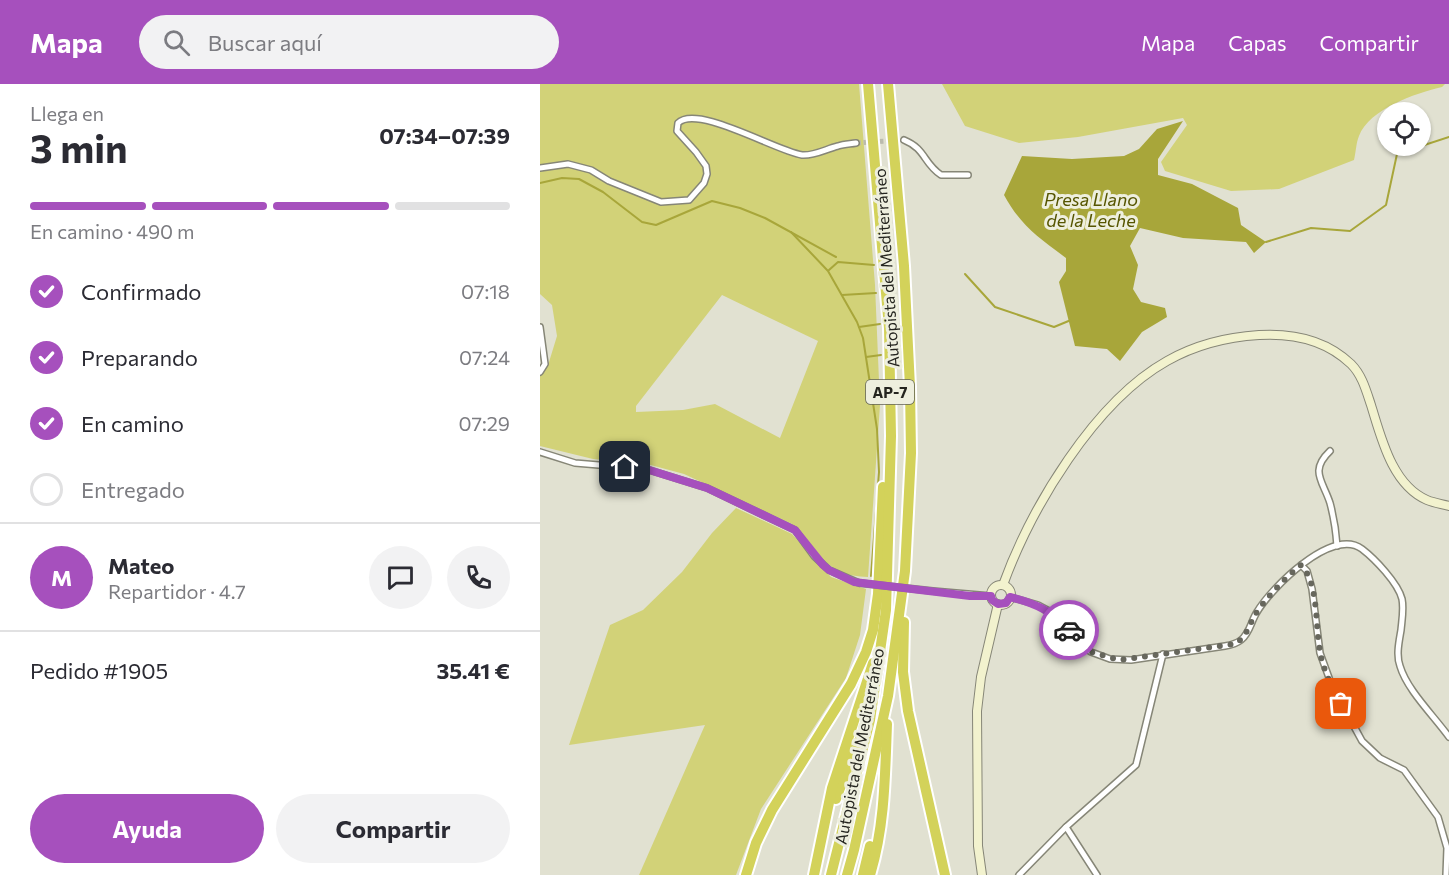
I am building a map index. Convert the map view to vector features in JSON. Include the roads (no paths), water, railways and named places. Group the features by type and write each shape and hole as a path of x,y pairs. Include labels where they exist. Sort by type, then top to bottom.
{"highway":[{"name":"Autopista del Mediterráneo","path":"831,875 870,720 886,610 891,436 889,328 868,84"},
{"name":"Autopista del Mediterráneo","path":"846,875 854,850 888,696 905,571 911,453 910,387 904,266 888,84"},
{"path":"746,875 756,843 772,810 851,684 866,652 873,630 878,594 882,496 891,436"},
{"path":"814,875 832,788 874,656 887,564"},
{"path":"905,571 903,672 908,711 945,875"},
{"path":"870,875 880,832 885,785 888,696"},
{"path":"853,753 861,702"},
{"path":"819,875 829,823 853,753 870,720"},
{"path":"863,875 885,785"}],"street":[{"path":"540,168 568,164 591,170 609,181 660,202 682,202 689,200 704,183 707,174 706,166 677,131 681,120 692,118 709,122 804,155 856,143"},
{"path":"904,140 921,150 925,160 941,175 968,175"},
{"path":"540,327 545,364 540,372"},
{"path":"1004,585 1020,545 1062,469 1125,391 1168,360 1201,346 1233,337 1273,334 1313,340 1337,352 1353,366 1363,381 1383,441 1396,470 1410,487 1426,500 1449,506"},
{"path":"1330,451 1320,463 1319,476 1335,523 1337,546"},
{"path":"540,452 575,463 646,469 707,488 795,530 814,556 829,570 859,583 991,596"},
{"path":"1010,597 1038,605 1051,612 1083,646 1099,655 1119,660 1235,644 1247,633 1257,612 1285,578 1301,565 1337,546 1350,544 1361,548 1380,565 1401,595 1404,610 1398,654 1404,679 1449,737"},
{"path":"1301,565 1307,571 1312,589 1320,653 1332,686 1362,741 1380,758 1404,770 1438,817 1447,848 1446,875"},
{"path":"1004,585 1009,590 1010,597 1006,603 998,604 992,600 993,589 1004,585"},
{"path":"982,875 978,846 977,711 981,677 998,604"},
{"path":"1019,875 1066,827 1136,765 1163,654"},
{"path":"1066,827 1097,875"}],"water":[{"name":"Presa Llano de la Leche","path":"1183,121 1158,159 1158,175 1192,184 1238,208 1241,225 1266,242 1254,253 1246,242 1183,238 1140,228 1130,246 1138,265 1133,289 1141,302 1165,308 1167,317 1142,332 1120,361 1107,349 1075,346 1059,282 1066,271 1066,258 1024,223 1004,195 1022,156 1072,159 1124,156 1139,149 1157,129"}],"waterway":[{"path":"1266,242 1311,228 1350,231 1386,205 1397,154 1449,137"},
{"path":"540,183 562,178 579,179 603,192 642,222 656,225 712,201 740,208 765,218 836,257"},
{"path":"791,232 828,271 857,322 863,338 877,429 879,472 871,576"},
{"path":"829,270 838,262 874,265"},
{"path":"965,274 995,307 1054,327 1071,320"},
{"path":"842,295 876,293"},
{"path":"859,327 880,324"},
{"path":"866,357 881,355"},
{"path":"870,386 882,386"}],"tunnel":[{"path":"856,143 904,140"}]}
